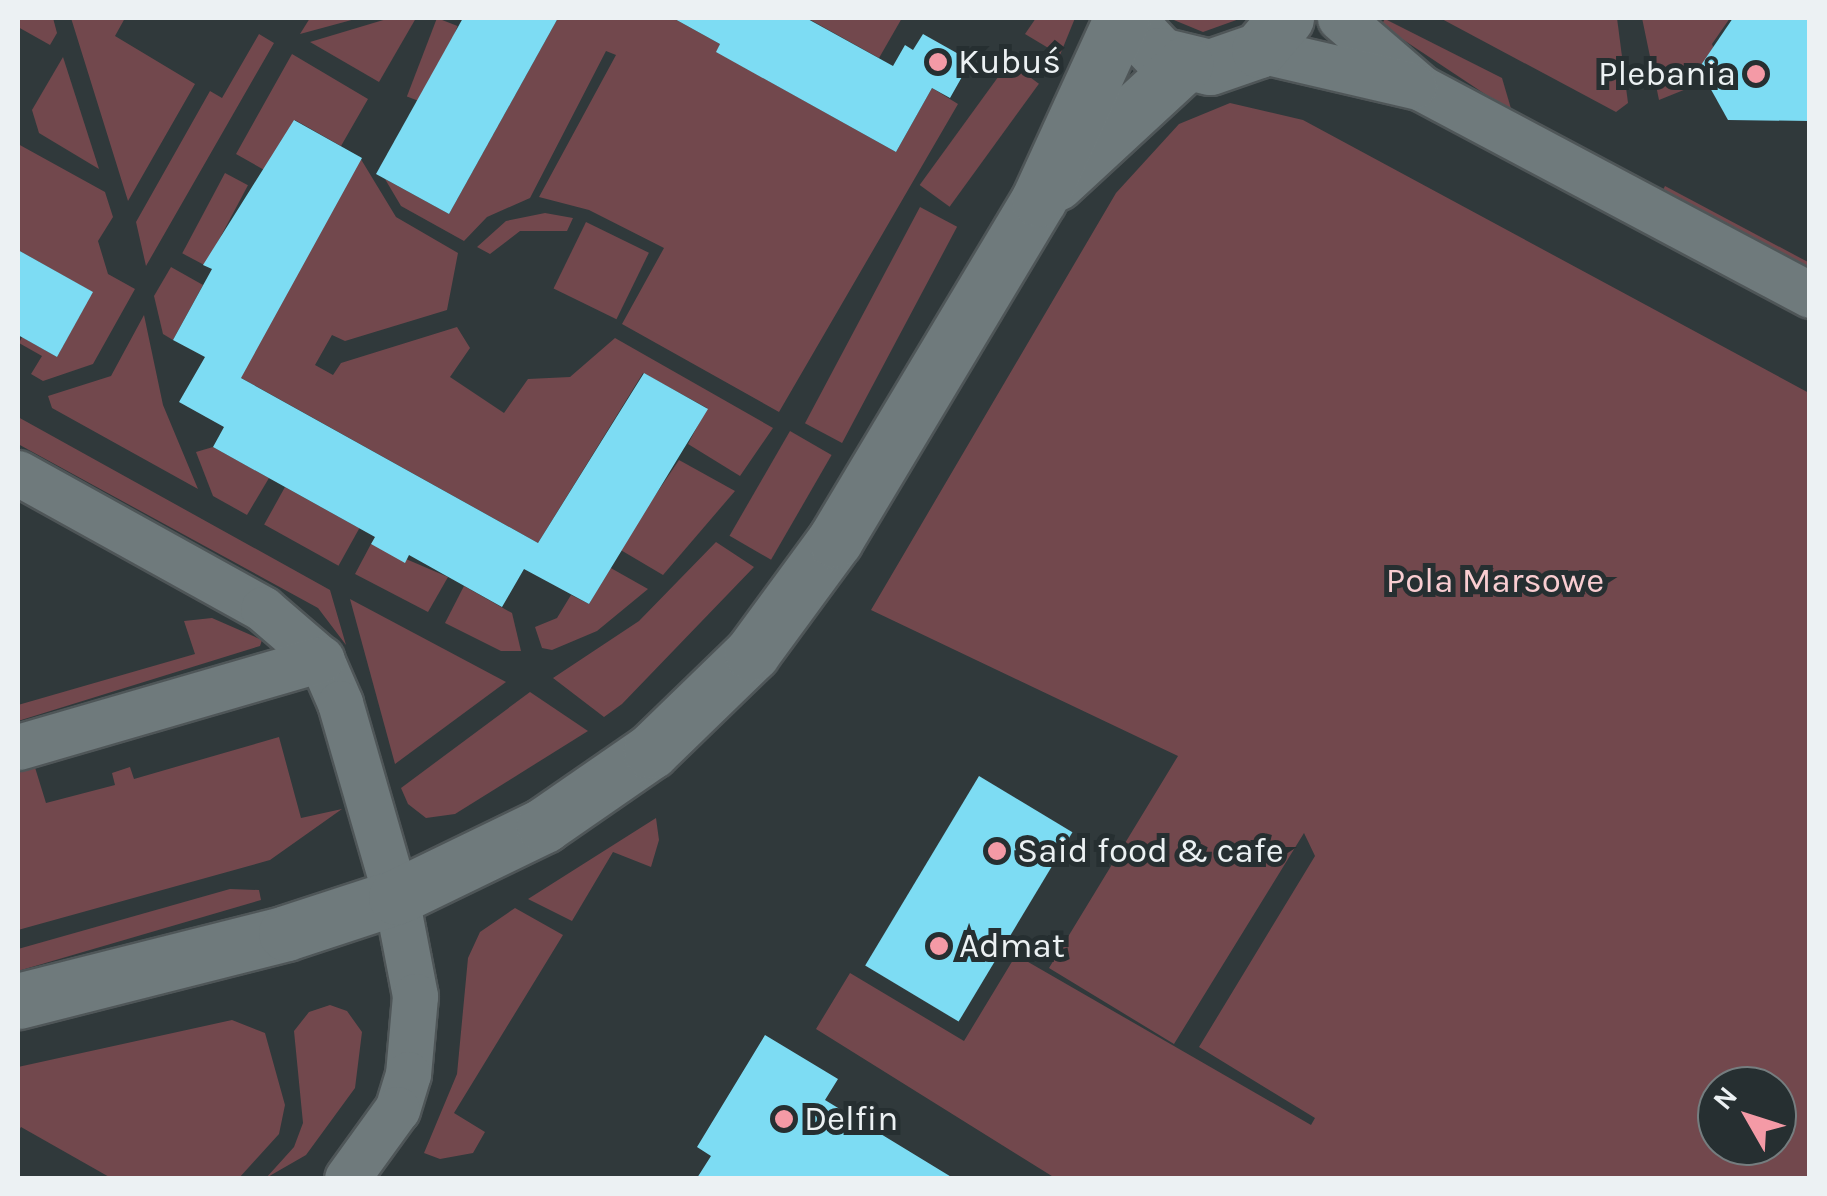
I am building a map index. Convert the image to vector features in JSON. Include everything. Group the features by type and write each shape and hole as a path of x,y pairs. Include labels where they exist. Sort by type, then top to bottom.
{"street":[{"path":"18,1001 396,897 491,854 599,790 701,706 752,653 836,540 1039,199 1124,18 1160,55 1185,64 1236,62 1272,34 1421,88 1810,295"},
{"path":"1340,18 1421,88"},
{"path":"1039,199 1185,64"},
{"path":"18,473 263,609 320,659 340,703 396,897 414,996 408,1074 397,1110 346,1178"},
{"path":"18,746 320,659"}],"green space":[{"path":"18,18 53,18 57,33 50,45 18,27"},
{"path":"71,18 125,18 115,36 195,84 128,201"},
{"path":"310,18 359,18 300,34"},
{"path":"390,18 416,18 379,82 310,42"},
{"path":"437,18 458,26 427,104 407,96"},
{"path":"558,18 673,18 720,44 717,52 896,152 932,88 958,104 779,412 622,324 664,248 589,210 539,197 616,55 606,51 530,198 487,217 464,241 401,206 385,179 449,214"},
{"path":"807,18 902,18 879,58"},
{"path":"1036,18 1075,18 1060,55 1025,34"},
{"path":"1169,18 1242,18 1203,32"},
{"path":"1440,18 1617,18 1628,103 1616,112"},
{"path":"1642,18 1730,18 1712,44 1715,52 1699,68 1706,81 1659,100"},
{"path":"1385,19 1502,78 1512,112 1381,25"},
{"path":"259,34 274,43 146,266 136,222 210,91 222,98"},
{"path":"292,54 368,99 341,146 295,120 266,171 236,154"},
{"path":"63,57 99,169 39,133 32,110"},
{"path":"1009,62 1039,84 950,207 920,185"},
{"name":"Pola Marsowe","path":"1230,103 1303,120 1809,393 1809,1178 1055,1178 816,1029 850,973 964,1041 1016,955 1311,1125 1315,1118 1199,1047 1315,856 1304,833 1174,1044 1049,968 1178,756 871,610 1116,193 1179,124"},
{"path":"18,144 105,192 113,217 98,241 108,274 135,289 93,364 43,381 31,374 42,356 19,343 22,337 57,357 92,292 18,250"},
{"path":"359,156 396,217 458,253 447,310 345,341 332,335 315,365 333,375 341,363 457,327 470,348 450,377 504,413 528,379 570,377 615,338 773,428 740,476 688,444 707,408 643,373 538,543 236,375"},
{"path":"225,173 248,185 205,266 182,253"},
{"path":"1665,186 1810,263 1807,269 1662,192"},
{"path":"920,207 957,227 842,443 805,423"},
{"path":"545,213 573,218 567,231 520,231 490,254 477,247 506,221"},
{"path":"586,222 649,253 616,319 554,289"},
{"path":"171,267 203,285 173,340 163,334 154,296"},
{"path":"144,315 163,405 198,489 52,408 48,396 111,376"},
{"path":"18,417 330,590 346,645 318,608 18,444"},
{"path":"790,431 832,455 771,560 730,536"},
{"path":"213,447 269,478 247,515 213,496 196,452"},
{"path":"679,460 735,491 663,575 619,549"},
{"path":"285,487 359,528 338,566 264,525"},
{"path":"716,542 754,567 622,704 604,717 553,678 639,621"},
{"path":"371,544 448,577 428,612 355,574"},
{"path":"609,567 648,589 597,631 552,650 542,648 535,627 557,618 571,595 589,604"},
{"path":"464,586 512,613 521,651 501,651 445,623"},
{"path":"350,599 506,682 395,764"},
{"path":"212,618 262,640 260,646 18,721 18,705 195,654 184,621"},
{"path":"530,692 588,731 455,814 426,818 408,804 401,788"},
{"path":"279,737 301,818 342,809 270,860 18,930 18,766 33,761 46,803 115,785 112,773 130,767 134,779"},
{"path":"656,818 659,840 651,867 613,852 572,921 528,899"},
{"path":"230,889 259,890 261,900 18,971 18,949"},
{"path":"515,908 563,935 454,1113 485,1132 473,1153 440,1159 424,1153 457,1074 468,958 480,932"},
{"path":"330,1005 347,1011 362,1032 355,1088 306,1155 266,1178 294,1147 303,1123 294,1031 309,1012"},
{"path":"232,1020 265,1033 285,1105 279,1134 239,1178 111,1178 21,1127 18,1132 18,1067"}],"building":[{"path":"463,18 558,18 449,214 376,174"},
{"path":"673,18 806,18 893,66 905,45 913,50 923,34 971,61 950,98 932,88 896,152 716,52 720,44"},
{"name":"Plebania","path":"1733,18 1810,18 1810,121 1728,120 1699,68"},
{"path":"294,120 362,158 241,378 538,543 644,373 708,409 589,604 524,569 502,607 409,555 405,563 371,544 375,537 213,447 224,427 179,402 205,357 173,340 212,269 203,265"},
{"path":"18,250 93,292 57,357 18,335"},
{"path":"979,776 1072,832 959,1022 865,965"},
{"name":"Delfin","path":"765,1035 838,1079 825,1100 953,1178 697,1178 711,1156 697,1147"}],"place":[{"name":"Kubuś","path":"938,62"},
{"name":"Plebania","path":"1756,74"},
{"name":"Said food & cafe","path":"997,851"},
{"name":"Admat","path":"939,946"},
{"name":"Delfin","path":"784,1119"}]}
